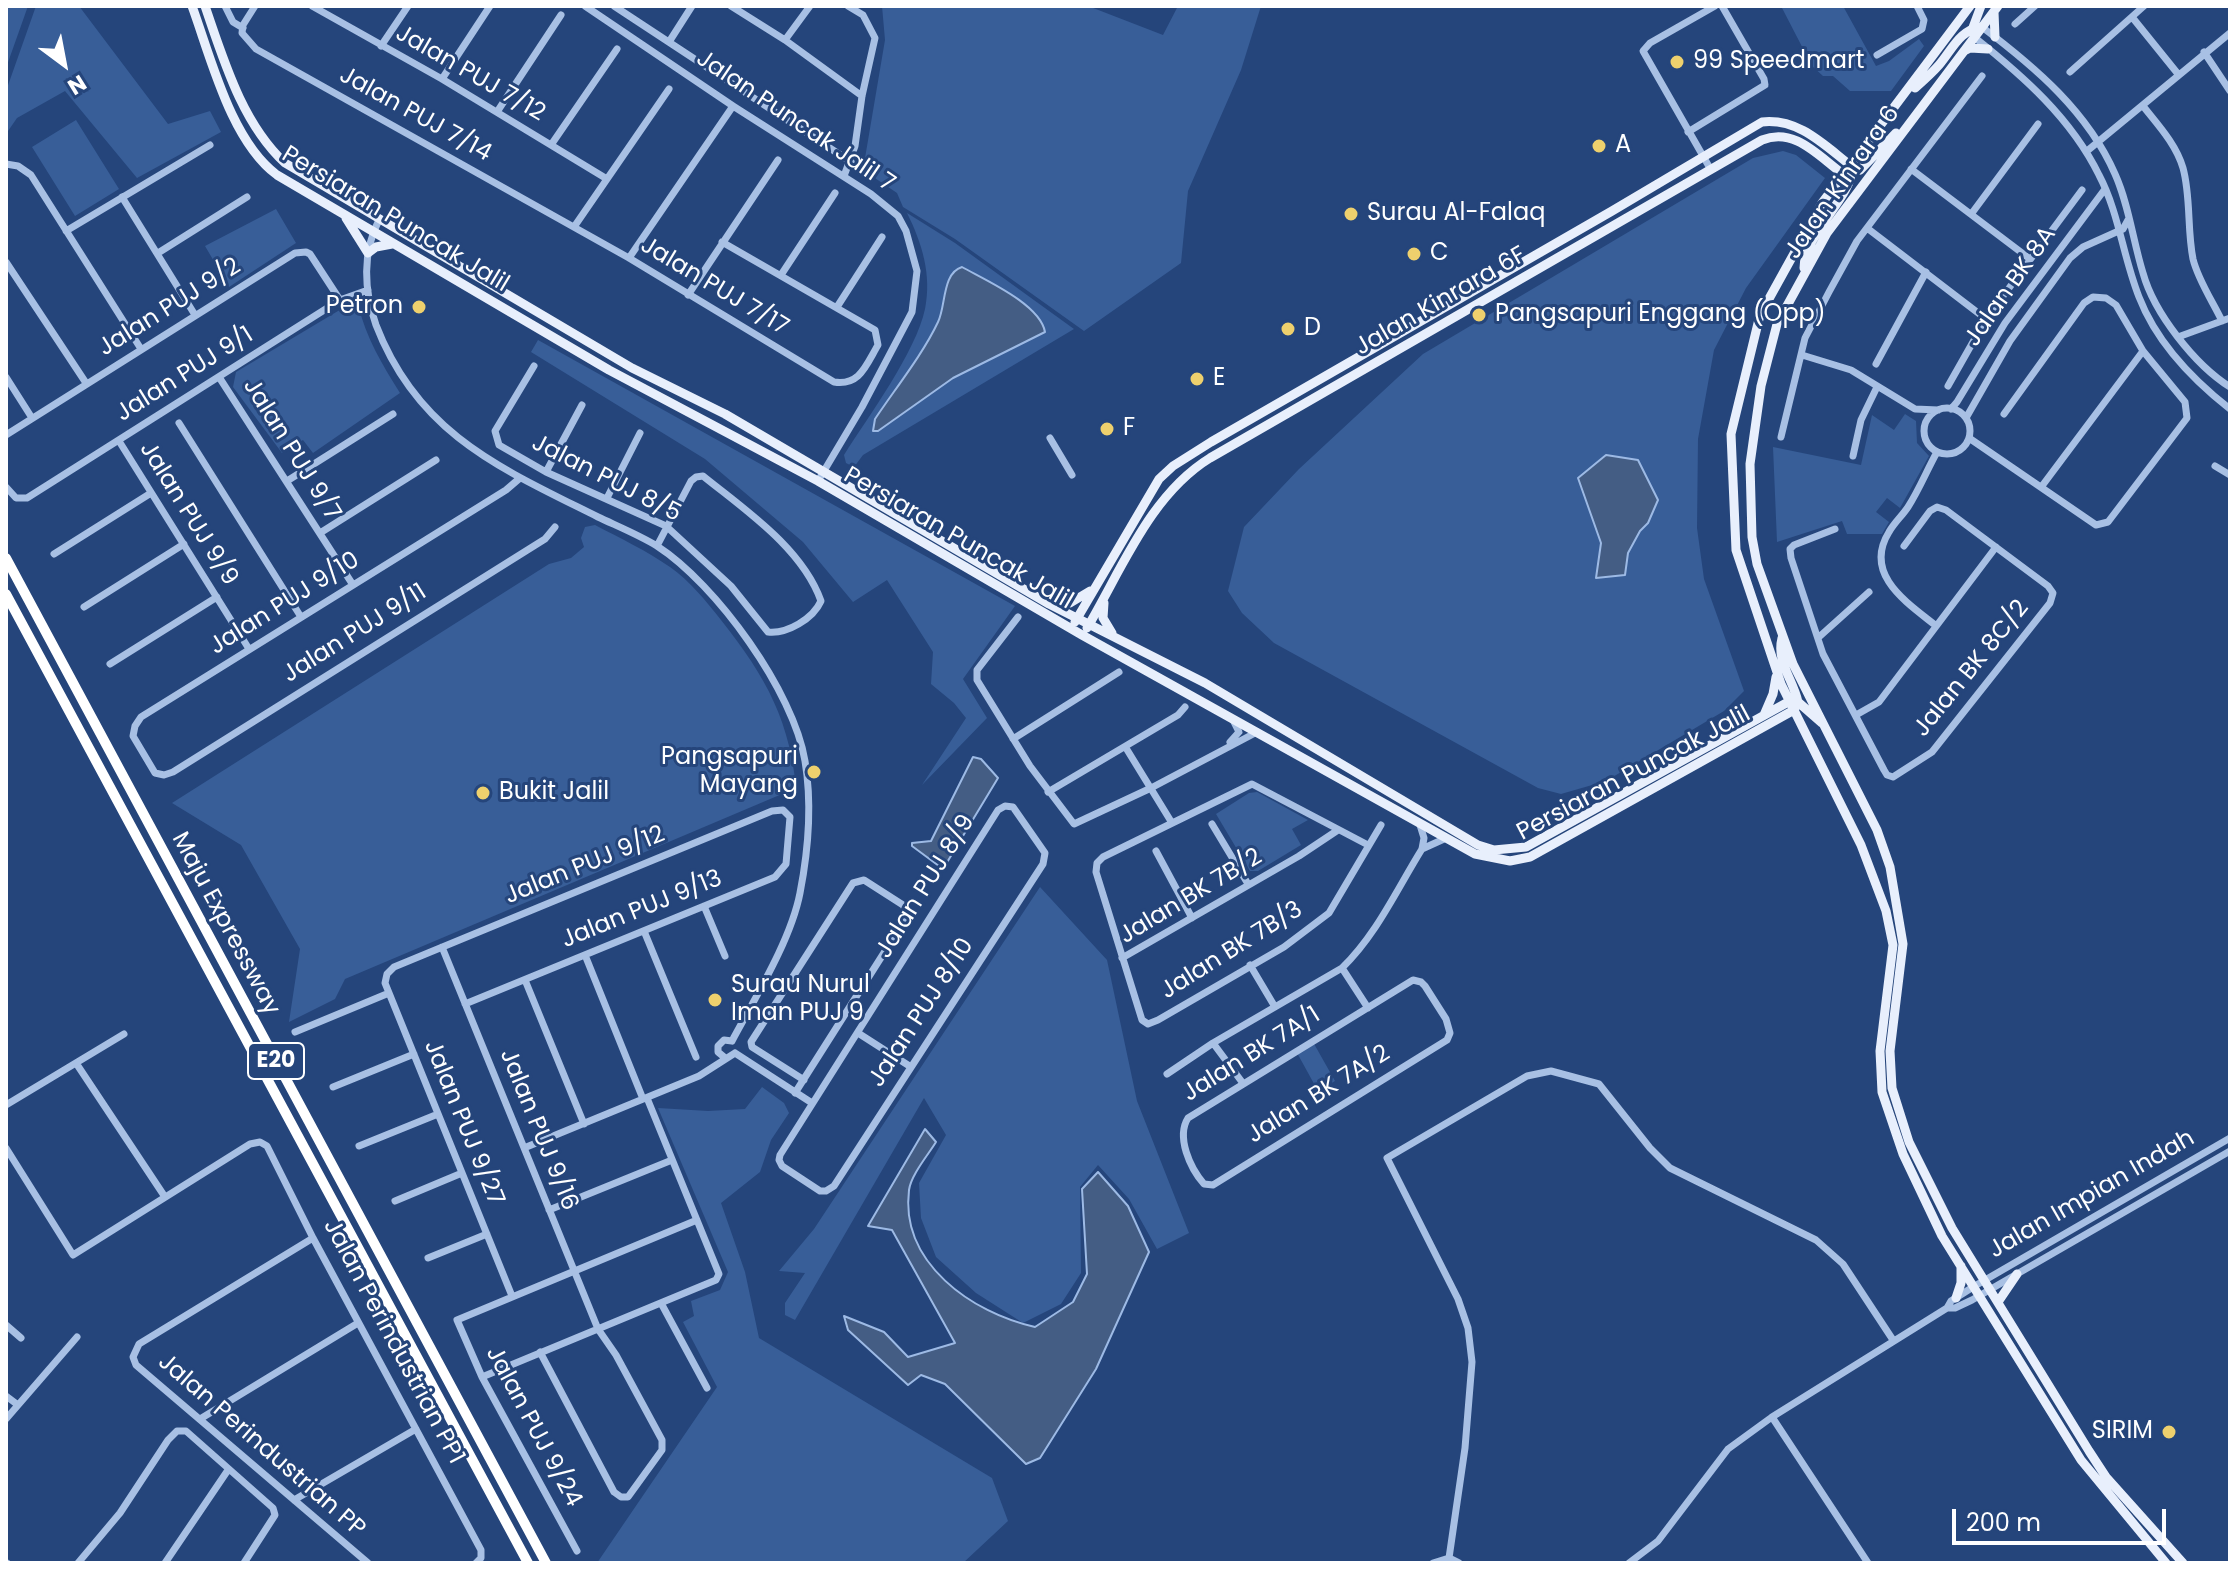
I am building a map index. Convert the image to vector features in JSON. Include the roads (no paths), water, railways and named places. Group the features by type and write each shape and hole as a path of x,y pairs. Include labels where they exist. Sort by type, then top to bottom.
{"highway":[{"name":"Maju Expressway","path":"6,558 546,1563"},
{"name":"Maju Expressway","path":"6,594 528,1563"}],"main road":[{"name":"Persiaran Puncak Jalil","path":"192,6 238,124 260,160 277,175 609,370 821,476 1049,604 1205,683 1478,845 1507,851 1547,838 1764,715 1794,704"},
{"name":"Persiaran Puncak Jalil","path":"205,6 242,102 274,153 285,163 632,368 725,414 1071,629 1475,854 1510,861 1530,857 1778,719 1794,704"},
{"name":"Jalan Kinrara 6","path":"1794,704 1776,673 1736,550 1731,434 1760,315 1830,193 1970,6"},
{"path":"1898,104 1939,64 1960,37 1976,31 1981,6"},
{"path":"1995,37 1996,8"},
{"name":"Jalan Kinrara 6","path":"1822,723 1782,638 1754,551 1750,464 1761,386 1777,324 1827,233 1996,8"},
{"path":"1962,52 1970,48 1988,49"},
{"path":"1804,273 1803,262 1810,244 1850,184 1849,171 1866,164 1878,148 1913,116"},
{"name":"Jalan Kinrara 6F","path":"1071,629 1159,479 1199,450 1271,407 1762,122 1776,121 1799,127 1832,151 1849,171"},
{"name":"Jalan Kinrara 6F","path":"1082,635 1172,488 1203,462 1762,140 1782,135 1802,143 1824,160 1849,171"},
{"path":"1832,151 1853,155 1861,152"},
{"path":"1824,160 1832,179 1830,193"},
{"path":"345,215 368,253 376,247 392,244"},
{"path":"1544,251 1551,262"},
{"path":"1271,407 1278,419"},
{"path":"1049,604 1070,603 1095,587"},
{"path":"1105,595 1105,626 1116,637"},
{"path":"1782,638 1781,660 1794,704 1861,845 1886,911 1893,945 1880,1051 1882,1092 1903,1154 1942,1236 2081,1460 2166,1563"},
{"path":"1764,715 1773,694 1776,673"},
{"path":"1794,704 1822,723 1877,830 1894,884 1903,944 1890,1051 1892,1088 1909,1142 1952,1228 2106,1477 2183,1563"},
{"path":"1254,712 1258,720 1257,732"},
{"path":"1778,719 1788,718 1802,725"},
{"path":"1956,1298 1961,1283 1961,1266"},
{"path":"1998,1302 2017,1274"}],"street":[{"name":"Jalan PUJ 7/14","path":"225,6 233,22 256,49 574,227"},
{"path":"242,31 255,6"},
{"name":"Jalan PUJ 7/12","path":"312,6 442,79 607,179"},
{"path":"326,14 331,6"},
{"path":"381,46 408,6"},
{"path":"442,79 490,6"},
{"name":"Jalan Puncak Jalil 7","path":"585,6 844,176 898,216 911,246 916,281 912,312 821,476"},
{"path":"614,6 851,162"},
{"path":"669,42 692,6"},
{"path":"731,6 785,40 862,96"},
{"path":"785,40 810,6"},
{"path":"844,176 851,162 875,38 863,15 848,6"},
{"path":"1711,170 1643,51 1650,43 1715,6"},
{"path":"1688,132 1765,85 1722,6"},
{"path":"1877,55 1922,29 1924,20 1917,6"},
{"path":"2015,24 2035,6"},
{"path":"2070,72 2144,6"},
{"path":"497,112 561,15"},
{"path":"2132,17 2178,74"},
{"path":"1976,31 1995,37 2071,104 2099,143 2116,176 2143,277 2158,311 2178,337 2220,381 2230,387"},
{"path":"1976,31 1988,49 2059,113 2087,151 2105,189 2139,298 2163,341 2205,389 2230,409"},
{"path":"2087,151 2230,33"},
{"path":"551,145 617,49"},
{"path":"2204,52 2230,91"},
{"path":"1781,437 1805,338 1823,303 1867,228 1982,76"},
{"path":"574,227 669,89"},
{"path":"629,258 733,106"},
{"path":"2143,106 2172,144 2183,165 2194,263 2226,319 2178,337"},
{"path":"1972,213 2038,124"},
{"path":"66,231 210,145"},
{"path":"688,295 778,160"},
{"path":"6,164 18,166 31,175 141,349"},
{"path":"1911,169 2030,259"},
{"name":"Jalan BK 8A","path":"1951,409 2005,323 2105,189"},
{"path":"1948,386 1986,319 2082,190"},
{"path":"781,275 835,193"},
{"path":"122,197 195,315"},
{"path":"158,253 247,197"},
{"path":"2119,231 2126,226 2128,218"},
{"path":"379,220 372,232 368,253 368,290 374,319 386,351 418,399 477,454 657,546 687,569 713,596 766,665 795,727 805,758 808,815 800,896 782,943 732,1041"},
{"name":"Jalan PUJ 7/17","path":"574,227 834,382 846,384 858,378 878,345 875,330 837,307"},
{"path":"1867,228 1986,319"},
{"name":"Jalan BK 8A","path":"1966,418 2010,341 2070,258 2083,247 2119,231"},
{"path":"722,242 837,307 882,237"},
{"path":"2104,238 2122,242"},
{"name":"Jalan PUJ 9/2","path":"6,435 301,251 314,258 340,300"},
{"path":"6,262 86,383"},
{"path":"1876,364 1926,272"},
{"name":"Jalan PUJ 9/1","path":"6,487 16,498 27,498 340,300 368,290"},
{"path":"1969,438 2096,525 2108,522 2187,418 2185,402 2143,351 2116,305 2106,298 2093,297 2084,303 2004,414"},
{"path":"1385,341 1391,353"},
{"path":"2042,486 2143,351"},
{"path":"1802,355 1851,370 1915,409 1925,424 1925,438 1937,452 1946,455 1964,447 1970,427 1966,418 1951,409 1915,409"},
{"name":"Jalan PUJ 8/5","path":"534,366 495,431 499,445 546,472 666,526 731,586 765,630 778,633 814,613 821,601 795,558 750,514 703,476 693,479 666,526"},
{"path":"6,377 32,418"},
{"name":"Jalan PUJ 9/7","path":"219,377 353,585"},
{"path":"1853,456 1861,420 1877,387"},
{"path":"546,472 582,405"},
{"path":"1925,424 1938,410"},
{"path":"287,481 393,414"},
{"path":"179,423 301,617"},
{"path":"607,498 640,433"},
{"path":"1050,438 1072,475"},
{"name":"Jalan PUJ 9/9","path":"119,441 249,649"},
{"path":"1935,625 1894,591 1882,572 1880,559 1889,532 1908,507 1937,452"},
{"path":"320,533 436,460"},
{"path":"2215,466 2230,475"},
{"name":"Jalan PUJ 9/10","path":"173,772 164,775 155,773 133,736 137,721 506,490 520,478"},
{"path":"54,554 151,493"},
{"name":"Jalan BK 8C/2","path":"1835,529 1794,545 1790,549 1791,558 1823,654 1887,775 1893,777 1932,752 2050,603 2053,593 1996,547 1946,510 1937,507 1930,511 1904,546"},
{"path":"657,546 666,526"},
{"name":"Jalan PUJ 9/11","path":"173,772 545,539 555,527"},
{"path":"84,607 184,544"},
{"path":"1856,715 1879,702 1996,547"},
{"path":"1819,637 1869,592"},
{"path":"110,664 217,597"},
{"path":"1018,617 977,670 978,683 1048,792 1072,822 1077,824 1257,732"},
{"path":"1013,739 1119,672"},
{"path":"1048,792 1126,748 1178,715 1185,707"},
{"path":"1215,753 1239,732 1229,715"},
{"path":"1126,748 1172,823"},
{"path":"1122,958 1096,872 1097,863 1103,857 1252,784 1368,845"},
{"name":"Jalan PUJ 8/9","path":"826,1191 820,1191 782,1166 779,1160 998,810 1013,807 1045,853"},
{"name":"Jalan PUJ 9/12","path":"389,993 385,983 387,974 394,967 772,811 783,810 790,817"},
{"name":"Jalan PUJ 9/13","path":"465,1004 780,873 786,864 790,817"},
{"path":"1212,824 1248,884"},
{"name":"Jalan BK 7B/3","path":"1148,1024 1284,947 1329,913 1381,825"},
{"path":"1167,1074 1213,1043 1342,968 1370,938 1422,849 1424,838 1420,825"},
{"name":"Jalan BK 7B/2","path":"1148,1024 1142,1020 1122,958 1299,856 1338,830"},
{"path":"1422,849 1444,839"},
{"path":"1156,851 1192,918"},
{"name":"Jalan PUJ 8/10","path":"826,1191 834,1186 1043,864 1045,853"},
{"path":"795,1093 804,1080 908,915 903,905 864,880 853,883 751,1042 752,1047 804,1080"},
{"path":"704,906 725,956"},
{"path":"644,931 696,1057"},
{"name":"Jalan PUJ 9/16","path":"442,947 598,1329 616,1355 662,1440 662,1450 628,1497 614,1492 540,1352"},
{"path":"482,1377 716,1280 719,1274 585,955"},
{"path":"1250,965 1275,1007"},
{"path":"1342,968 1368,1008"},
{"path":"525,980 584,1124"},
{"name":"Jalan BK 7A/1","path":"1213,1185 1204,1184 1195,1173 1183,1126 1188,1118 1242,1082 1413,980 1421,982 1450,1027 1447,1040"},
{"path":"295,1032 389,993"},
{"name":"Jalan PUJ 9/27","path":"389,993 512,1296"},
{"path":"858,1033 911,1067"},
{"path":"6,1105 124,1034"},
{"path":"724,1057 718,1046 724,1040 732,1041"},
{"name":"Jalan BK 7A/2","path":"1213,1185 1447,1040"},
{"path":"732,1041 735,1053"},
{"path":"1213,1043 1242,1082"},
{"path":"524,1148 699,1076 724,1057 735,1053"},
{"path":"735,1053 812,1103"},
{"path":"333,1087 414,1054"},
{"path":"6,1148 73,1255 165,1197 76,1063"},
{"path":"1449,1558 1465,1448 1472,1362 1468,1328 1458,1299 1387,1158 1527,1076 1551,1071 1599,1084 1670,1168 1816,1240 1843,1264 1893,1340"},
{"path":"359,1146 438,1114"},
{"name":"Jalan Impian Indah","path":"1976,1291 2230,1138"},
{"name":"Jalan Perindustrian PP1","path":"165,1197 250,1144 260,1142 267,1146 358,1323 481,1550 481,1558 476,1563"},
{"name":"Jalan Impian Indah","path":"1987,1285 2017,1274 2230,1151"},
{"path":"549,1210 672,1160"},
{"path":"395,1201 462,1173"},
{"path":"512,1296 697,1220"},
{"path":"428,1258 487,1234"},
{"name":"Jalan Perindustrian PP","path":"313,1238 139,1344 133,1357 136,1365 368,1563"},
{"path":"1629,1563 1658,1541 1728,1449 1772,1417 1947,1308 1956,1298 1976,1291"},
{"path":"1947,1308 1955,1308 1976,1291"},
{"name":"Jalan PUJ 9/24","path":"512,1296 457,1320 482,1377 577,1551"},
{"path":"661,1303 707,1388"},
{"path":"200,1419 358,1323"},
{"path":"6,1325 21,1338"},
{"path":"6,1419 77,1337"},
{"path":"6,1396 18,1405"},
{"path":"1772,1417 1868,1563"},
{"path":"294,1500 416,1429"},
{"path":"78,1563 120,1513 177,1431 186,1431 273,1508 275,1515 271,1524 244,1563"},
{"path":"165,1563 228,1470"},
{"path":"1433,1563 1449,1558 1459,1563"}],"place":[{"name":"99 Speedmart","path":"1677,62"},
{"name":"A","path":"1599,146"},
{"name":"Surau Al-Falaq","path":"1351,214"},
{"name":"C","path":"1414,254"},
{"name":"Petron","path":"419,307"},
{"name":"Pangsapuri Enggang (Opp)","path":"1479,315"},
{"name":"D","path":"1288,329"},
{"name":"E","path":"1197,379"},
{"name":"F","path":"1107,429"},
{"name":"Pangsapuri Mayang","path":"814,772"},
{"name":"Bukit Jalil","path":"483,793"},
{"name":"Surau Nurul Iman PUJ 9","path":"715,1000"},
{"name":"SIRIM","path":"2169,1432"}]}
